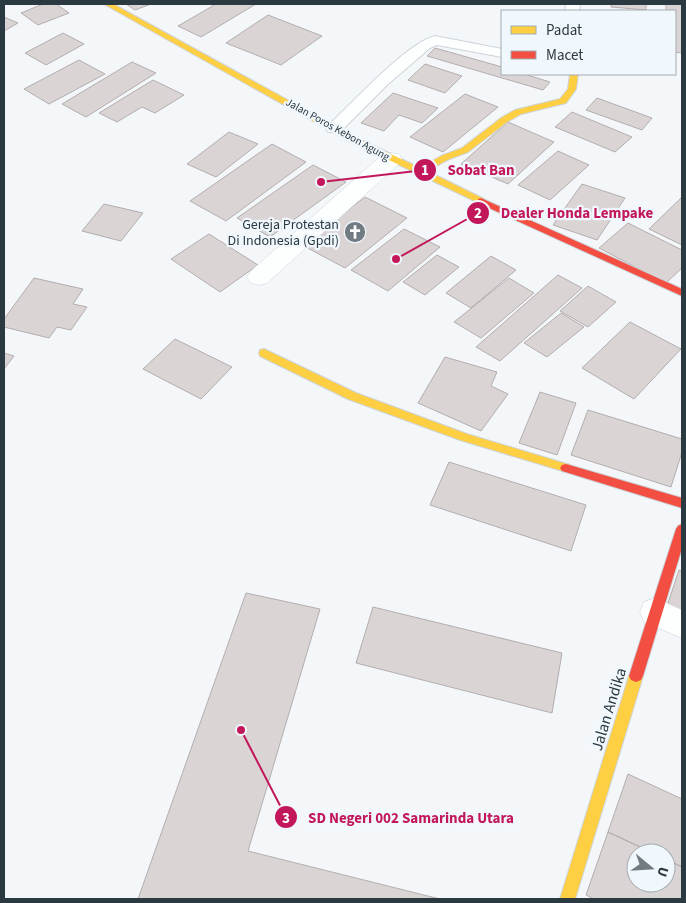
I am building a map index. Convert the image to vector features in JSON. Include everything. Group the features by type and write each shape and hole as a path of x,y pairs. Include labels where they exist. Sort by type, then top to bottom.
{"street":[{"name":"Jalan Poros Kebon Agung","path":"108,4 391,159 682,293"},
{"path":"419,172 444,158 465,150 504,120 518,112 563,101 574,84 574,75"},
{"path":"259,277 391,159"},
{"path":"264,353 352,396 464,437 682,502"},
{"name":"Jalan Andika","path":"567,899 682,529"},
{"path":"655,612 682,624"}],"lane":[{"path":"334,129 382,82 425,45 435,40 501,53"}],"building":[{"path":"43,4 56,4 69,13 38,25 21,13"},
{"path":"126,4 151,4 135,10"},
{"path":"216,4 256,4 201,37 178,26"},
{"path":"611,4 646,4 646,10 611,7"},
{"path":"666,4 682,4 682,53 676,52 676,10 666,10"},
{"path":"268,15 322,36 281,65 226,43"},
{"path":"4,17 18,23 4,31"},
{"path":"63,33 84,44 46,65 25,53"},
{"path":"435,48 501,67 501,75 527,75 550,82 543,90 427,56"},
{"path":"79,60 105,74 49,104 24,89"},
{"path":"132,62 156,73 86,117 62,104"},
{"path":"425,64 462,76 445,93 408,80"},
{"path":"153,80 184,95 155,113 142,107 117,122 99,113"},
{"path":"393,93 438,108 422,123 399,115 384,131 361,123"},
{"path":"465,94 498,107 443,152 410,137"},
{"path":"597,98 652,118 642,130 586,110"},
{"path":"572,112 632,137 615,152 555,127"},
{"path":"508,122 554,142 508,184 461,164"},
{"path":"229,132 258,144 216,177 187,164"},
{"path":"272,144 306,162 226,221 190,201"},
{"path":"558,151 589,165 550,200 518,185"},
{"path":"313,165 346,182 270,237 237,218"},
{"path":"582,184 625,198 597,240 553,225"},
{"name":"Gereja Protestan Di Indonesia (Gpdi)","path":"365,197 407,218 345,268 302,245"},
{"path":"682,197 682,245 649,229"},
{"path":"104,204 143,213 121,241 82,231"},
{"path":"628,223 682,250 682,268 666,283 599,248"},
{"path":"404,229 440,247 388,291 351,270"},
{"path":"209,234 258,265 220,292 171,259"},
{"path":"437,255 459,267 425,295 403,282"},
{"path":"491,256 516,270 471,308 446,293"},
{"path":"558,275 582,288 500,361 476,347"},
{"path":"34,278 83,289 73,304 87,307 71,330 57,327 49,338 4,327 4,319"},
{"path":"509,278 534,293 481,338 454,322"},
{"path":"588,286 616,302 588,327 560,311"},
{"path":"561,313 584,327 547,357 524,343"},
{"path":"630,322 681,349 634,399 582,368"},
{"path":"175,339 232,367 201,399 143,369"},
{"path":"4,353 14,356 4,369"},
{"path":"445,357 497,372 491,386 508,394 481,431 418,403"},
{"path":"540,392 576,403 557,455 519,443"},
{"path":"588,410 682,439 682,452 671,487 571,455"},
{"path":"449,462 586,505 571,551 430,505"},
{"path":"679,570 682,571 682,612 667,606"},
{"path":"246,593 320,609 248,851 440,899 138,899"},
{"path":"373,607 562,653 552,713 356,663"},
{"path":"628,774 682,799 682,867 676,864 676,843 632,843 608,832"},
{"path":"608,832 632,843 626,843 626,893 676,893 676,864 682,867 682,899 594,899 586,895"}],"traffic: slow":[{"path":"108,4 348,137 481,201"},
{"path":"419,172 444,158 465,150 504,120 518,112 563,101 572,89 574,75"},
{"path":"264,353 352,396 464,437 566,468"},
{"path":"567,899 636,676"}],"traffic: jam":[{"path":"481,201 682,293"},
{"path":"566,468 682,503"},
{"path":"636,676 682,529"}],"place":[{"name":"Sobat Ban","path":"321,182"},
{"name":"Gereja Protestan Di Indonesia (Gpdi)","path":"355,232"},
{"name":"Dealer Honda Lempake","path":"396,259"},
{"name":"SD Negeri 002 Samarinda Utara","path":"241,730"}]}
